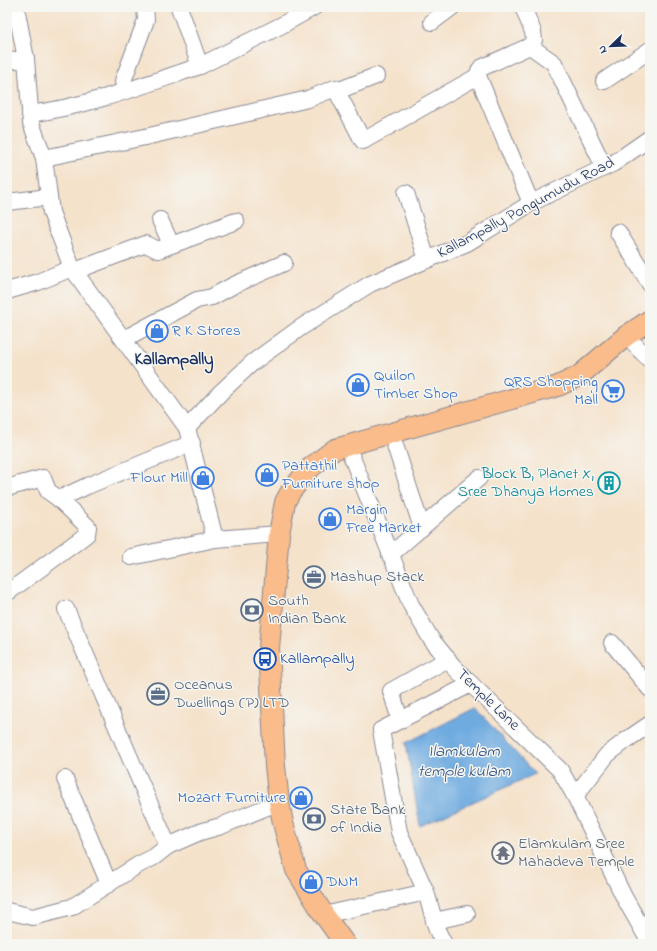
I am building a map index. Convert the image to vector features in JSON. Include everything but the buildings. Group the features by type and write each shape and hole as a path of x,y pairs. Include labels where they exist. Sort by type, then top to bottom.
{"main road":[{"path":"345,944 324,915 296,870 279,802 275,766 269,648 279,534 285,502 291,491 310,468 335,448 558,386 579,376 626,336 650,320"}],"street":[{"path":"16,7 26,59 31,123 44,158 51,212 74,270 124,339 189,436 215,539"},
{"path":"125,91 123,81 146,20 144,7"},
{"path":"179,7 200,66"},
{"path":"30,114 53,111 79,105 200,66 288,22 314,7"},
{"path":"432,22 452,7"},
{"path":"523,7 533,32 534,40 530,46 481,68 478,76 531,203"},
{"path":"530,46 554,63 604,167"},
{"path":"604,81 650,50"},
{"path":"7,61 26,59"},
{"path":"337,91 376,76"},
{"path":"44,158 145,137 308,99 335,88 363,141 478,76"},
{"name":"Kallampally Pongumudu Road","path":"189,436 216,397 252,363 300,328 370,284 468,243 531,203 614,163 650,138"},
{"path":"406,193 427,260"},
{"path":"7,202 49,197"},
{"path":"160,220 171,244"},
{"path":"7,291 74,270 146,244 158,250 236,221"},
{"path":"618,232 650,284"},
{"path":"124,339 197,300 212,297 234,285 284,263"},
{"path":"626,336 650,360"},
{"path":"391,433 422,528"},
{"path":"59,499 189,436"},
{"name":"Temple Lane","path":"347,445 411,605 431,639 448,660 471,684 560,770 575,796 624,897 650,943"},
{"path":"7,593 86,534 88,527 59,499 48,491 43,478 10,487"},
{"path":"390,555 479,478"},
{"path":"131,558 215,539 279,534"},
{"path":"66,609 168,846"},
{"path":"612,643 650,689"},
{"path":"400,720 391,691 448,660"},
{"path":"444,944 437,930 426,892 399,832 381,730 471,684"},
{"path":"575,796 607,755 650,724"},
{"path":"65,779 109,884"},
{"path":"7,911 33,918 72,907 138,865 154,857 168,846 200,832 221,826 279,802"},
{"path":"324,915 426,892"},
{"path":"434,921 467,914"}],"water":[{"name":"Ilamkulam temple kulam","path":"475,708 535,774 420,826 406,743"}],"place":[{"name":"R K Stores","path":"157,331"},
{"name":"Quilon Timber Shop","path":"358,385"},
{"name":"QRS Shopping Mall","path":"613,391"},
{"name":"Pattathil Furniture shop","path":"267,475"},
{"name":"Flour Mill","path":"203,478"},
{"name":"Block B, Planet X, Sree Dhanya Homes","path":"609,483"},
{"name":"Margin Free Market","path":"330,519"},
{"name":"Mashup Stack","path":"314,577"},
{"name":"South Indian Bank","path":"252,610"},
{"name":"Kallampally","path":"265,659"},
{"name":"Oceanus Dwellings (P) LTD","path":"158,694"},
{"name":"Mozart Furniture","path":"301,798"},
{"name":"State Bank of India","path":"314,819"},
{"name":"Elamkulam Sree Mahadeva Temple","path":"503,853"},
{"name":"DNM","path":"311,882"}],"district":[{"name":"Kallampally","path":"174,359"}]}
